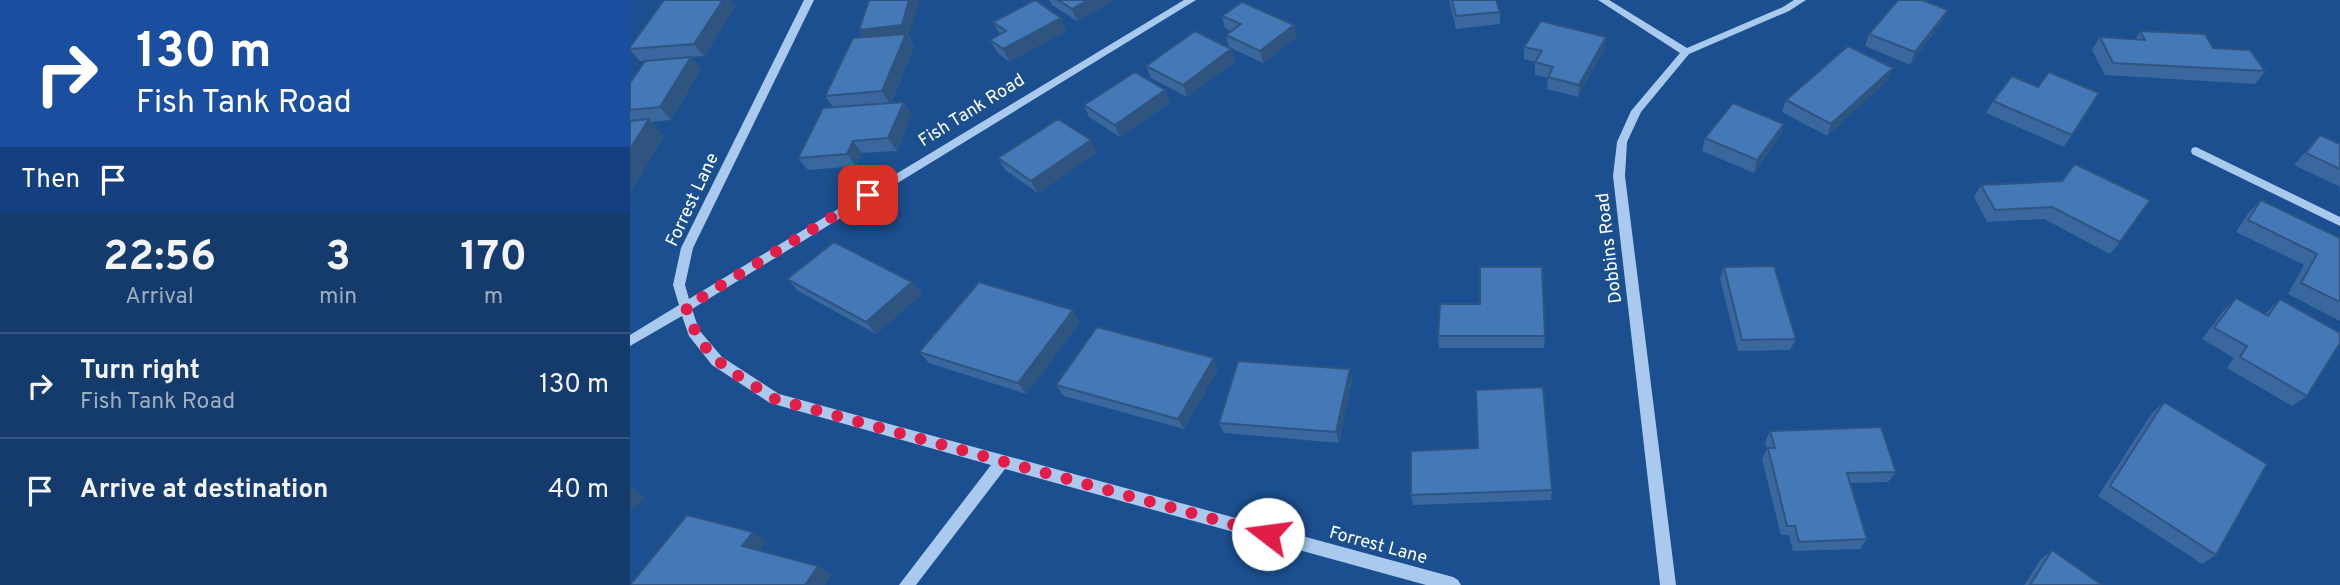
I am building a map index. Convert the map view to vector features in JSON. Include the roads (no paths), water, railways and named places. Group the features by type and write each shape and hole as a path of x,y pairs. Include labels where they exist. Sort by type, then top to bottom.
{"street":[{"name":"Forrest Lane","path":"809,0 687,248 679,285 693,332 717,362 775,399 1453,585"},
{"name":"Fish Tank Road","path":"630,341 1191,0"},
{"path":"1603,0 1686,52"},
{"name":"Dobbins Road","path":"1668,585 1619,176 1622,142 1636,111 1686,52 1801,0"},
{"path":"2196,150 2340,222"},
{"path":"907,585 1002,461"}]}
